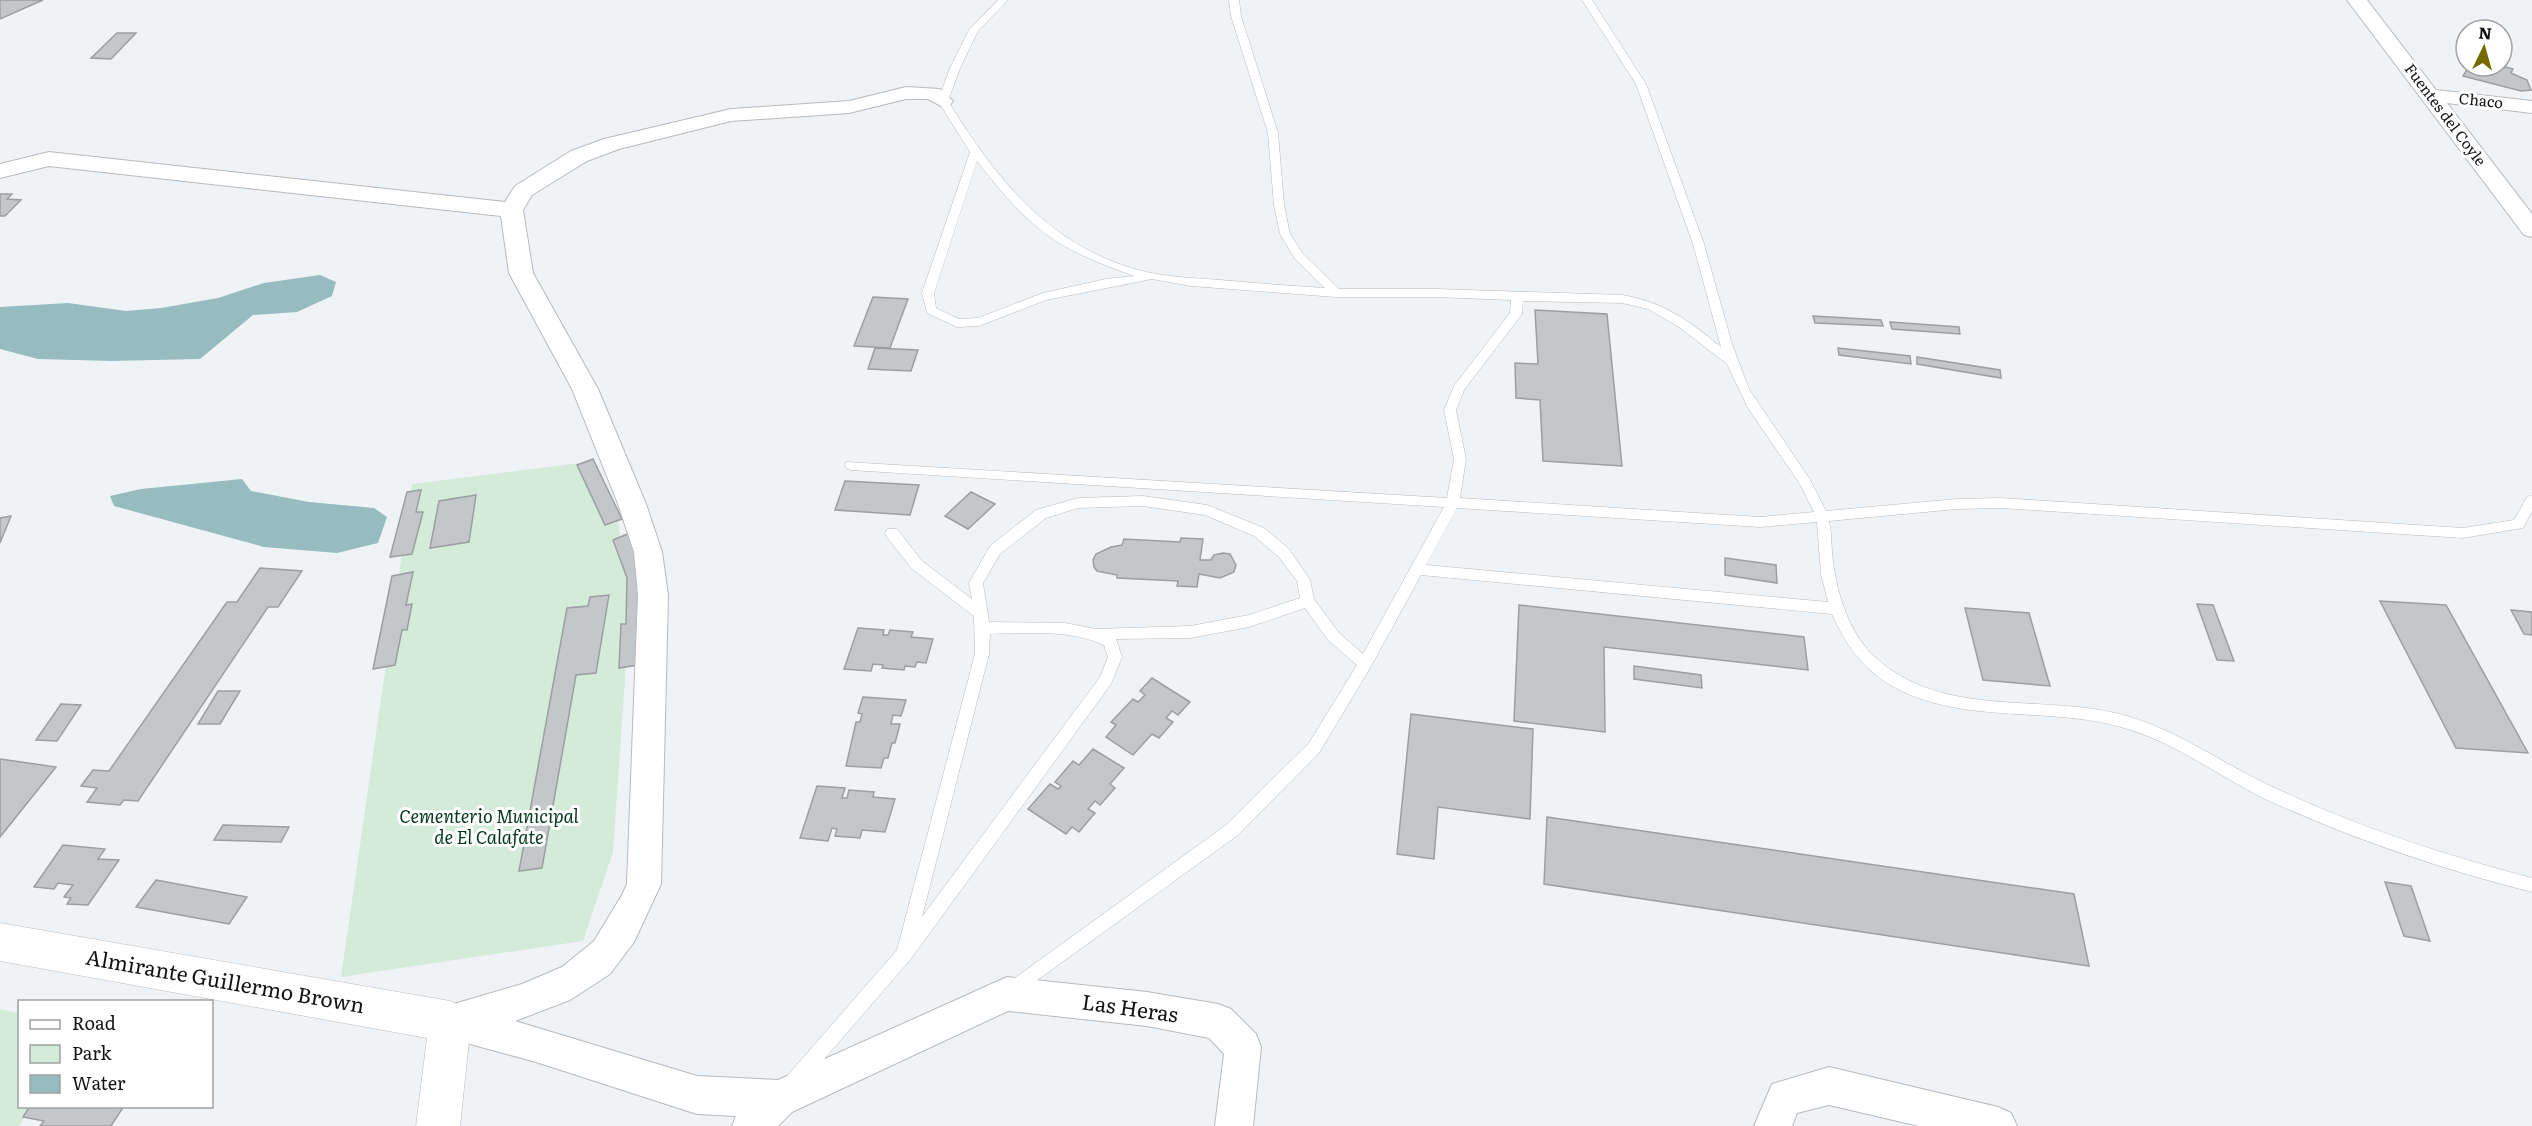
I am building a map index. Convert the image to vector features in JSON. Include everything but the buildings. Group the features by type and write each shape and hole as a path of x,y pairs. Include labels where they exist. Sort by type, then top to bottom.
{"main road":[{"name":"Almirante Guillermo Brown","path":"0,942 450,1022"},
{"path":"438,1126 450,1022"}],"street":[{"name":"Fuentes del Coyle","path":"2357,0 2532,230"},
{"path":"450,1022 535,998 590,970 627,925 644,885 652,595 648,552 632,504 585,389 521,273 512,210 523,191 579,156 612,144 666,130 731,115 849,107 906,93 933,93 943,101"},
{"name":"Chaco","path":"2429,95 2532,106"},
{"path":"0,171 49,159 512,210"},
{"path":"751,1126 779,1099 1007,994"},
{"name":"Las Heras","path":"1007,994 1147,1009 1218,1022 1243,1047 1234,1126"},
{"path":"450,1022 536,1044 697,1095 779,1099"},
{"path":"1773,1126 1775,1116 1785,1097 1829,1086 1998,1126"}],"lane":[{"path":"1003,0 974,30 955,68 943,101 975,153 1013,199 1043,227 1086,253 1136,273 1336,293 1436,293 1617,300 1651,306 1679,322 1732,362"},
{"path":"1234,0 1236,16 1273,133 1279,205 1286,234 1299,256 1336,293"},
{"path":"1587,0 1596,19 1641,84 1687,209 1732,362 1744,390 1801,476 1822,515 1829,585 1849,635 1872,663 1912,689 1955,701 2115,719 2156,733 2262,789 2337,824 2464,869 2532,885"},
{"path":"975,153 928,293 931,310 957,322 979,322 1042,297 1106,283 1157,276"},
{"path":"1007,994 1233,830 1314,748 1365,664 1454,503 1460,459 1450,410 1458,389 1516,314 1517,297"},
{"path":"851,465 1760,522 1957,504 2001,503 2463,533 2518,524 2532,500"},
{"path":"904,954 982,654 983,628 976,583 995,550 1041,514 1078,502 1143,501 1207,510 1259,532 1284,553 1303,580 1308,601 1334,637 1365,664"},
{"path":"892,533 917,565 980,612"},
{"path":"1417,569 1839,609"},
{"path":"983,628 1066,629 1097,634 1190,632 1249,621 1308,601"},
{"path":"779,1099 904,954 1106,680 1115,657 1110,641 1097,634"}],"green space":[{"name":"Cementerio Municipal de El Calafate","path":"587,462 617,514 630,608 613,852 583,941 341,977 412,484"},
{"path":"0,1009 18,1013 18,1108 32,1108 18,1126 0,1126"}],"water":[{"path":"320,275 336,282 332,296 297,312 253,315 200,359 111,361 38,359 0,349 0,307 68,303 126,311 161,308 218,298 264,283"},
{"path":"242,479 251,491 309,502 374,508 387,517 378,543 337,553 264,547 114,506 110,496 141,489"}]}
